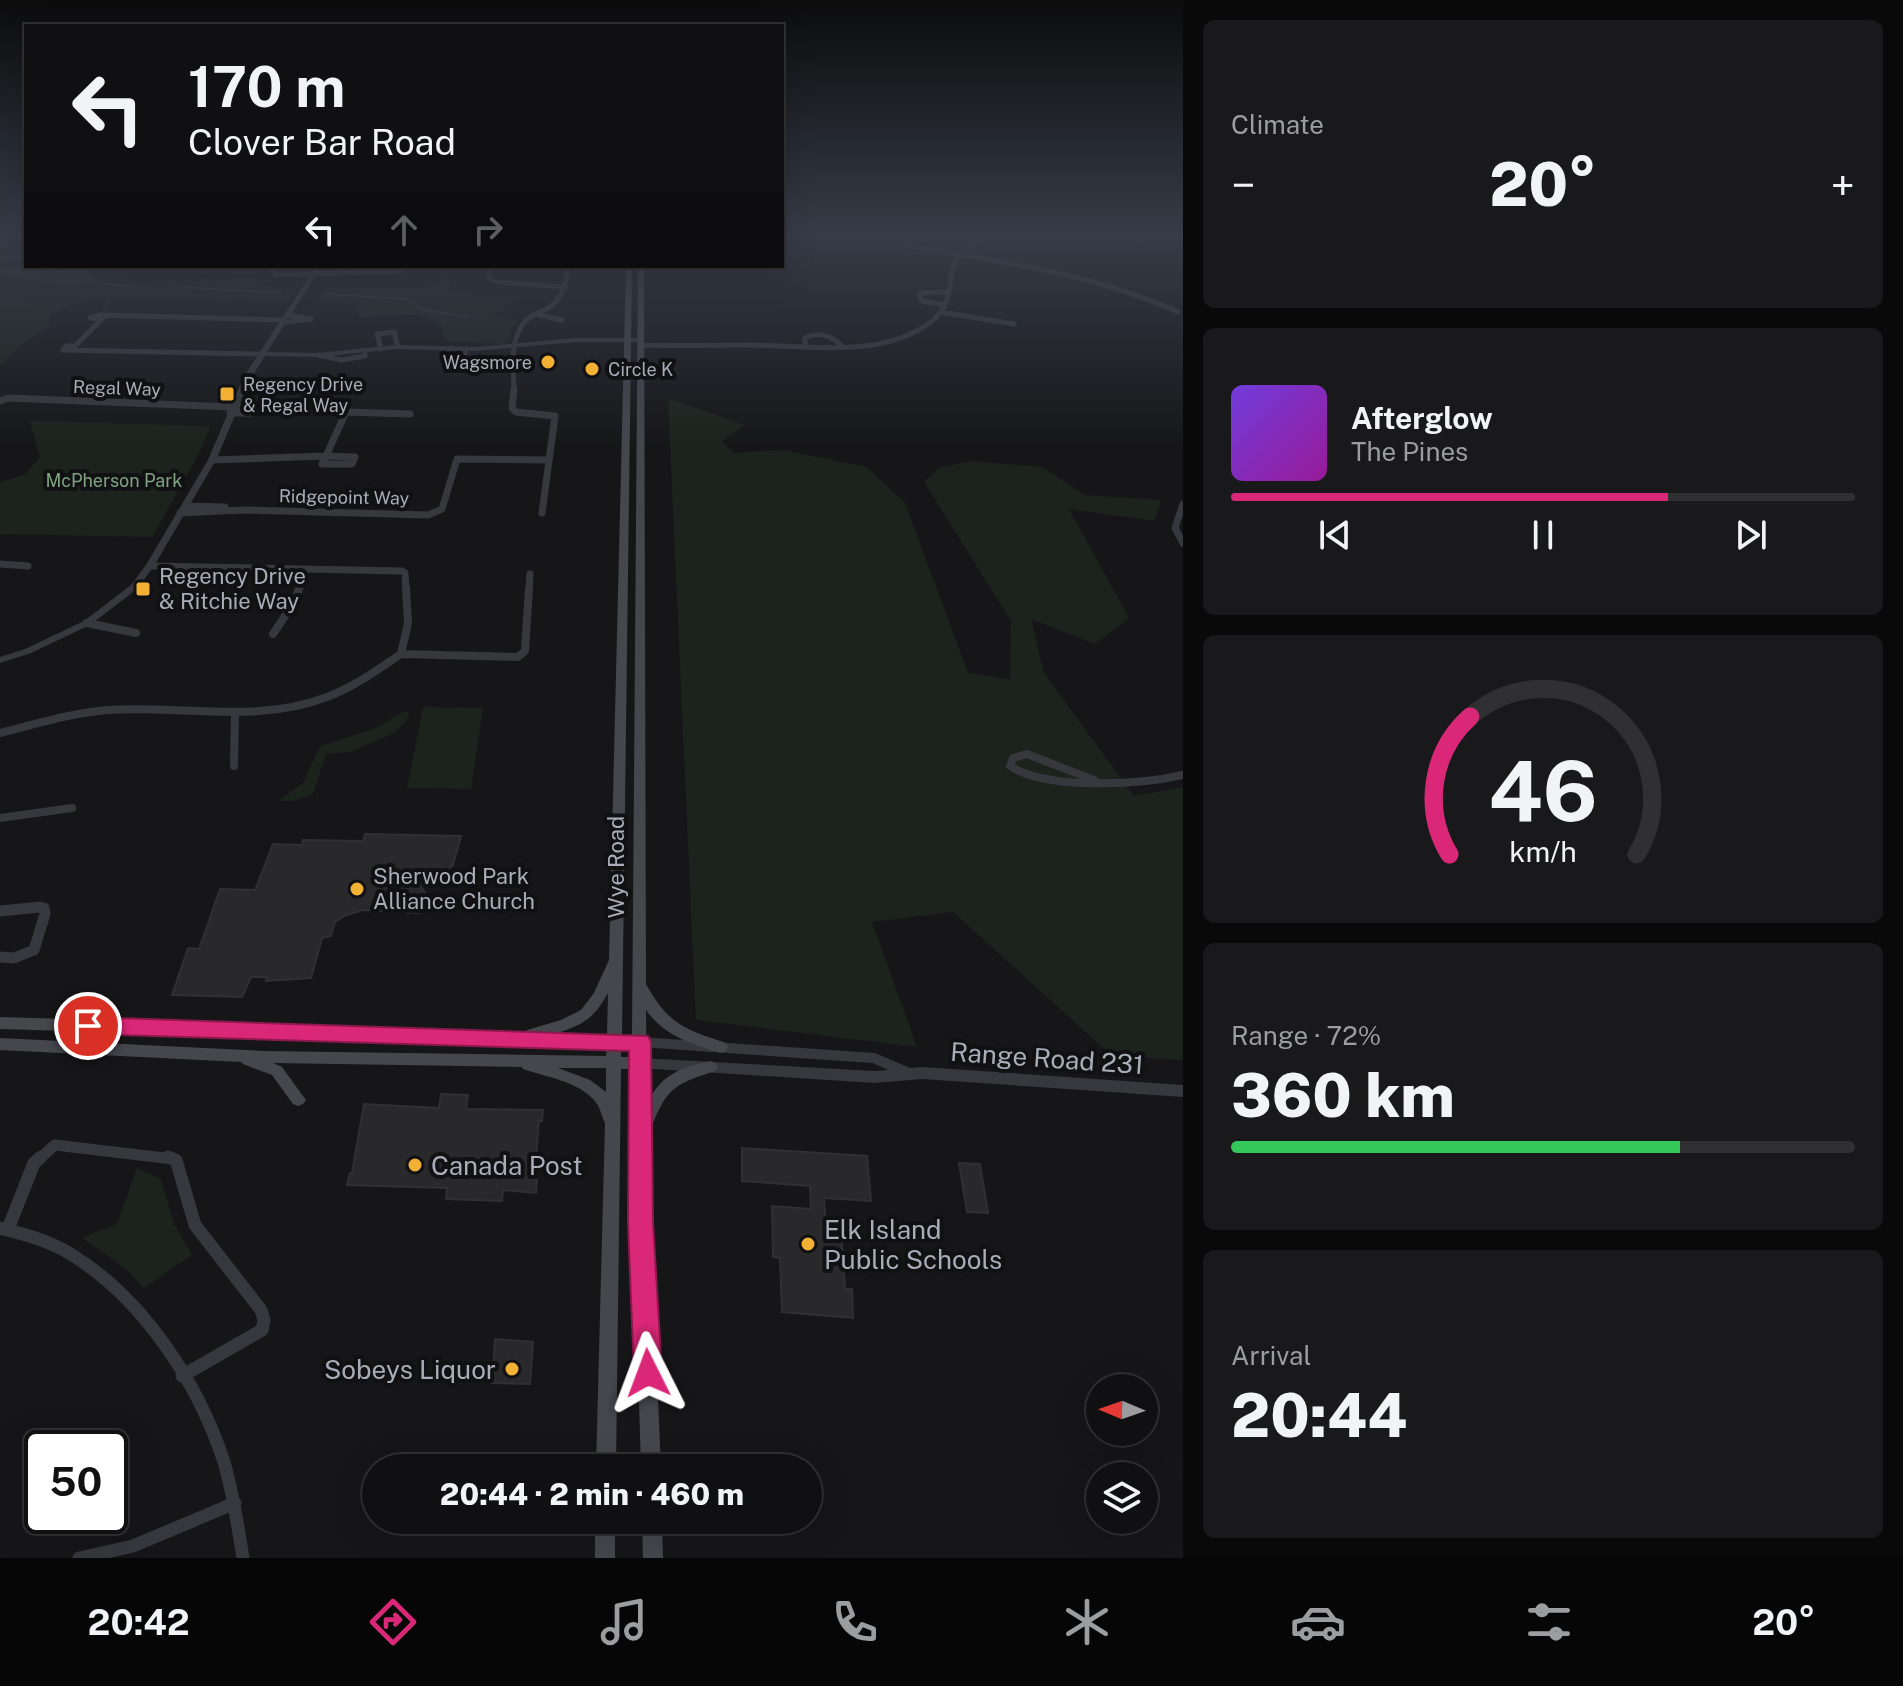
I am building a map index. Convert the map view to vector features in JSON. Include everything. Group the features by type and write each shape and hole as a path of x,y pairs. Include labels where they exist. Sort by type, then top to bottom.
{"main road":[{"name":"Wye Road","path":"606,1454 628,305"},
{"name":"Wye Road","path":"641,305 639,1138 650,1454"},
{"path":"515,1037 568,1025 584,1017 599,1000 616,956"},
{"path":"640,984 653,1011 665,1024 681,1034 721,1047"},
{"path":"0,1023 640,1042"},
{"path":"0,1044 237,1055 640,1063"},
{"path":"237,1055 277,1071 298,1100"},
{"path":"513,1061 569,1078 595,1092 602,1098 614,1127"},
{"path":"639,1138 661,1089 682,1073 710,1067"},
{"path":"605,1534 605,1558"},
{"path":"652,1534 653,1558"}],"street":[{"path":"0,660 28,651 87,623 134,587 150,566 213,457 232,409 261,354 295,305"},
{"path":"542,513 555,416 516,412 512,408 520,328 554,305"},
{"path":"286,319 102,318 76,348 318,355 398,347 516,349 627,342 841,345 906,335 927,325 945,305"},
{"path":"1163,305 1178,312"},
{"path":"941,312 1014,324"},
{"path":"539,315 562,320"},
{"path":"381,349 377,334 388,331 394,332 398,347"},
{"path":"805,346 805,338 811,335 831,336 841,345"},
{"path":"451,348 447,361 454,362 462,360 471,349"},
{"name":"Regal Way","path":"0,401 8,398 232,409"},
{"path":"213,457 326,456 346,412 410,414"},
{"name":"Ridgepoint Way","path":"183,510 428,515 442,509 457,459 549,460"},
{"path":"1183,504 1175,528 1183,543"},
{"path":"0,564 28,566"},
{"path":"150,566 405,573 408,623 401,654"},
{"path":"273,634 295,601 306,569"},
{"path":"0,733 109,710 271,712 322,701 344,692 401,654 518,657 525,651 530,574"},
{"path":"87,623 136,633"},
{"path":"234,766 235,713"},
{"path":"1094,780 1027,754 1013,758 1010,766 1018,774 1044,782 1094,780 1183,775"},
{"path":"0,818 72,808"},
{"path":"0,911 40,907 44,908 45,914 34,950 14,958 0,957"},
{"name":"Range Road 231","path":"640,1042 875,1058 907,1073"},
{"name":"Range Road 231","path":"640,1063 875,1077 907,1073 1183,1091"},
{"path":"182,1376 262,1330 264,1320 261,1310 195,1225 176,1160 166,1156 55,1145 34,1163 4,1228 36,1236 74,1255 114,1287 155,1335 214,1433 235,1503 243,1558"},
{"path":"79,1558 133,1546 235,1503"}],"green space":[{"path":"0,305 73,305 52,314 48,327 20,346 0,367"},
{"path":"354,305 509,305 493,316 518,320 511,328 509,341 504,344 444,341 442,325 419,315 360,317"},
{"path":"668,398 745,425 722,441 734,453 783,450 867,467 905,503 968,673 1010,679 1011,621 924,482 939,468 970,461 1042,467 1085,495 1161,500 1155,521 1069,509 1129,618 1095,644 1031,619 1044,673 1134,796 1183,787 1183,1060 1112,1056 953,912 872,922 917,1047 696,1020"},
{"name":"McPherson Park","path":"30,421 210,426 200,452 152,537 0,534 0,482 24,475 40,457"},
{"path":"423,707 483,708 471,789 407,788"},
{"path":"405,711 409,712 408,719 394,733 351,752 326,754 313,794 292,801 278,801 303,783 320,746 374,729"},
{"path":"137,1168 161,1179 174,1224 192,1255 144,1288 126,1269 82,1238 117,1224"}],"building":[{"path":"365,834 461,836 453,865 439,878 420,885 426,894 420,913 363,910 346,915 335,922 331,936 322,938 311,978 266,981 267,977 251,977 242,997 172,995 188,948 199,949 220,889 255,890 273,844 302,845 303,840 363,841"},
{"path":"441,1094 468,1095 466,1109 543,1110 542,1121 539,1121 534,1180 537,1180 536,1193 503,1190 502,1201 446,1199 447,1188 347,1185 352,1173 364,1104 439,1108"},
{"name":"Elk Island Public Schools","path":"742,1148 867,1156 871,1201 824,1198 826,1230 841,1231 845,1289 852,1289 853,1318 782,1312 780,1258 773,1257 772,1206 811,1209 810,1186 742,1181"},
{"path":"959,1163 980,1164 988,1213 967,1212"},
{"name":"Sobeys Liquor","path":"495,1339 533,1342 530,1384 492,1383"}],"waterway":[{"path":"416,305 425,310 468,317"}],"place":[{"name":"Wagsmore","path":"548,362"},
{"name":"Circle K","path":"592,369"},
{"name":"Regency Drive & Regal Way","path":"227,394"},
{"name":"Regency Drive & Ritchie Way","path":"143,589"},
{"name":"Sherwood Park Alliance Church","path":"357,889"},
{"name":"Canada Post","path":"415,1165"},
{"name":"Elk Island Public Schools","path":"808,1244"},
{"name":"Sobeys Liquor","path":"512,1369"}],"route":[{"path":"88,1026 640,1042 640,1223 648,1373"}]}
